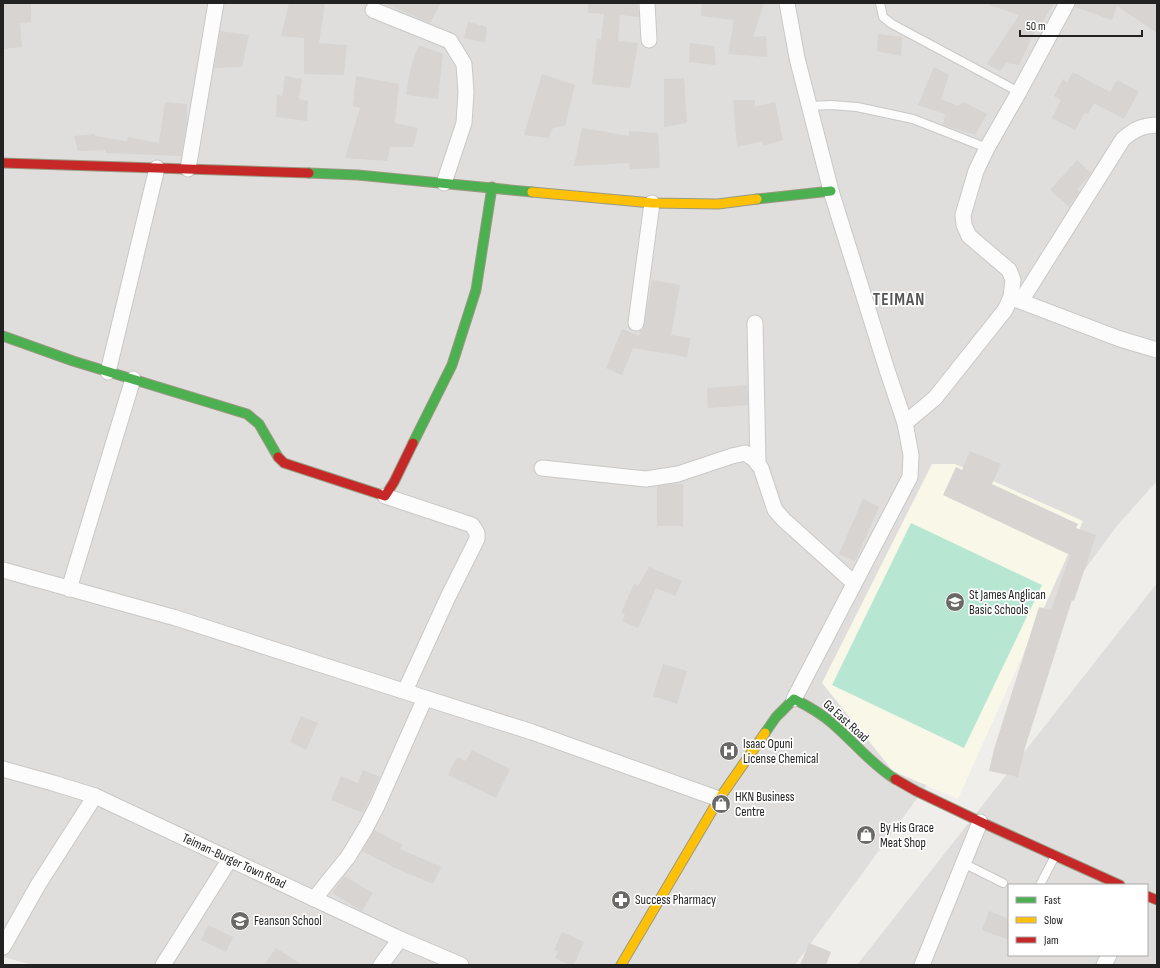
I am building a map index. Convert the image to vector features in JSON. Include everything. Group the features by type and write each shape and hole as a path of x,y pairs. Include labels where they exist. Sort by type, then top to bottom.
{"street":[{"path":"188,169 216,3"},
{"path":"647,3 648,40"},
{"path":"621,965 719,799 776,717 794,699 910,477 912,455 905,423 831,191 797,58 787,3"},
{"path":"1016,299 1013,280 1009,270 969,236 964,225 963,215 976,171 987,148 1067,3"},
{"path":"373,10 450,41 464,64 466,92 464,123 444,183"},
{"path":"905,423 935,398 1005,310 1016,299 1123,139 1135,129 1157,125"},
{"path":"3,163 358,175 652,203 718,204 831,191"},
{"path":"108,372 157,168"},
{"path":"385,496 394,482 452,365 476,290 492,187"},
{"path":"636,323 652,203"},
{"path":"1016,299 1120,339 1157,350"},
{"path":"755,323 758,464"},
{"path":"3,336 73,361 247,414 259,424 275,454 284,463 472,525 477,533 477,539 448,597 405,691"},
{"path":"69,589 133,379"},
{"path":"542,468 646,479 678,474 745,453 754,459 761,468 775,510 784,520 854,583"},
{"path":"3,570 176,618 405,691 532,732 719,799"},
{"path":"314,899 348,857 378,806 425,698"},
{"name":"Ga East Road","path":"794,699 806,704 824,716 868,758 891,776 928,797 980,822 1118,884"},
{"name":"Teiman-Burger Town Road","path":"3,769 95,796 400,939 461,965"},
{"path":"3,947 38,885 95,796"},
{"path":"922,965 980,822"},
{"path":"163,965 230,859"},
{"path":"381,965 400,939"},
{"path":"1104,965 1108,956"}],"lane":[{"path":"880,3 884,17 892,24 1019,92"},
{"path":"809,106 831,105 857,107 913,119 987,148"},
{"path":"1041,884 1055,857"},
{"path":"963,864 1003,883"}],"shaded area":[{"path":"3,3 1157,3 1157,481 1116,527 795,965 33,965 3,957"},
{"name":"St James Anglican Basic Schools","path":"932,464 955,464 1083,521 958,799 893,771 822,683"},
{"path":"1157,583 1157,965 857,965"}],"green space":[{"path":"911,523 1042,585 964,748 832,685"}],"building":[{"path":"3,3 31,3 31,22 20,23 22,47 3,49"},
{"path":"289,3 325,3 319,43 347,45 344,75 304,74 304,38 281,36"},
{"path":"383,3 441,3 430,23"},
{"path":"588,3 638,3 639,17 620,15 618,41 638,43 630,88 592,84 597,39 601,40 604,14 588,13"},
{"path":"702,3 764,3 753,37 766,36 767,57 728,54 734,20 701,16"},
{"path":"991,3 1054,3 1042,23 1039,22 1019,65 1006,63 1000,71 987,64 1019,15 990,5"},
{"path":"1076,3 1157,3 1157,33 1117,6 1112,20 1075,7"},
{"path":"468,22 487,27 485,43 464,38"},
{"path":"220,31 249,35 242,67 214,68"},
{"path":"878,34 902,37 901,56 877,51"},
{"path":"690,43 714,46 716,65 689,62"},
{"path":"419,45 443,54 438,99 406,95 411,66"},
{"path":"934,67 949,75 941,99 958,106 964,102 987,114 975,135 943,125 945,114 918,105"},
{"path":"1073,72 1110,92 1117,80 1139,91 1124,119 1094,103 1088,114 1085,112 1075,130 1052,118 1061,100 1054,96 1063,79 1067,82"},
{"path":"542,74 575,85 565,126 553,128 548,138 524,135"},
{"path":"285,76 302,79 299,99 308,101 307,121 276,117 277,95 282,96"},
{"path":"356,76 399,84 395,123 418,128 413,147 390,147 387,161 345,158 360,108 353,106"},
{"path":"684,78 687,123 664,127 664,79"},
{"path":"733,100 755,100 755,107 775,102 783,140 763,146 763,141 737,147"},
{"path":"165,102 187,104 187,123 181,156 105,153 105,150 78,151 74,136 95,134 95,136 127,141 128,137 159,143"},
{"path":"582,128 629,136 629,131 658,133 660,168 630,169 629,163 574,166"},
{"path":"1077,160 1091,173 1077,190 1079,192 1069,207 1050,190"},
{"path":"652,280 680,285 671,335 690,338 687,357 633,348 622,375 606,368 622,329 639,336 640,331 643,330"},
{"path":"747,385 748,405 708,408 707,388"},
{"path":"970,451 1001,464 992,484 1078,524 1076,528 1096,535 1074,601 1072,600 1025,748 1018,777 989,771 994,749 1039,607 1051,610 1070,555 943,495 956,467 962,470"},
{"path":"683,484 683,526 657,526 657,486"},
{"path":"863,499 879,507 855,561 839,554"},
{"path":"649,567 682,581 675,596 656,588 638,628 622,621 625,615 621,613 634,584 638,586"},
{"path":"663,664 687,671 677,704 653,696"},
{"path":"301,716 318,723 306,750 290,742"},
{"path":"472,750 510,769 496,798 448,775 457,757 466,761"},
{"path":"363,770 380,777 363,813 331,800 341,776 358,783"},
{"path":"374,830 403,845 400,849 441,867 433,884 393,867 362,851"},
{"path":"344,876 373,893 362,911 332,893"},
{"path":"989,911 1008,919 1008,940 982,930"},
{"path":"208,925 233,937 226,952 201,940"},
{"path":"562,932 584,942 574,965 570,965 555,958 558,951 554,950"},
{"path":"809,943 831,952 826,965 800,965"},
{"path":"276,948 302,965 264,965"}],"traffic: fast":[{"path":"309,173 358,175 532,192"},
{"path":"413,443 452,365 476,290 492,187"},
{"path":"757,199 831,191"},
{"path":"3,336 73,361 247,414 259,424 278,457"},
{"path":"765,733 776,717 794,699 828,720 870,760 895,779"}],"traffic: slow":[{"path":"532,192 652,203 718,204 757,199"},
{"path":"621,965 719,799 765,733"}],"traffic: jam":[{"path":"3,163 309,173"},
{"path":"278,457 284,463 385,496 394,482 413,443"},
{"path":"895,779 916,791 983,823 1118,884"},
{"path":"1148,896 1157,900"}],"place":[{"name":"St James Anglican Basic Schools","path":"955,602"},
{"name":"Isaac Opuni License Chemical","path":"729,751"},
{"name":"HKN Business Centre","path":"721,804"},
{"name":"By His Grace Meat Shop","path":"866,835"},
{"name":"Success Pharmacy","path":"621,900"},
{"name":"Feanson School","path":"240,921"}],"district":[{"name":"TEIMAN","path":"899,300"}]}
